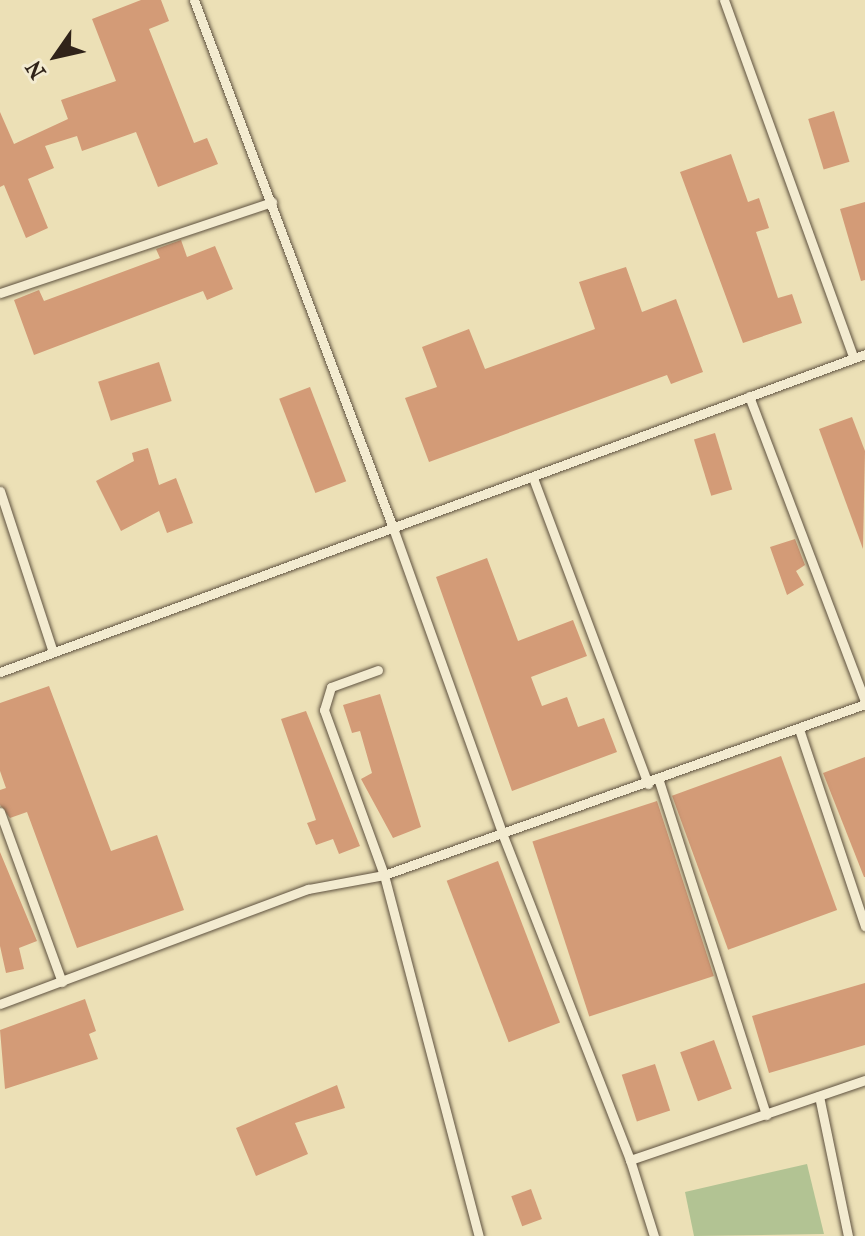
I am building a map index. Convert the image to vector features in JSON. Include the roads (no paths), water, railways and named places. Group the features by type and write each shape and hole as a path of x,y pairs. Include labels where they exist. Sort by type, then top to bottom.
{"lane":[{"path":"194,0 393,528 502,833 630,1160 654,1236"},
{"path":"724,0 853,357"},
{"path":"0,293 272,202"},
{"path":"0,672 865,354"},
{"path":"0,1004 308,889 384,875 648,784 865,702 749,396"},
{"path":"533,478 648,784"},
{"path":"0,491 53,652"},
{"path":"378,670 331,687 323,700 384,875 479,1236"},
{"path":"799,729 865,926"},
{"path":"658,778 766,1115"},
{"path":"0,812 62,982"},
{"path":"630,1160 865,1080"},
{"path":"819,1096 848,1236"}]}
